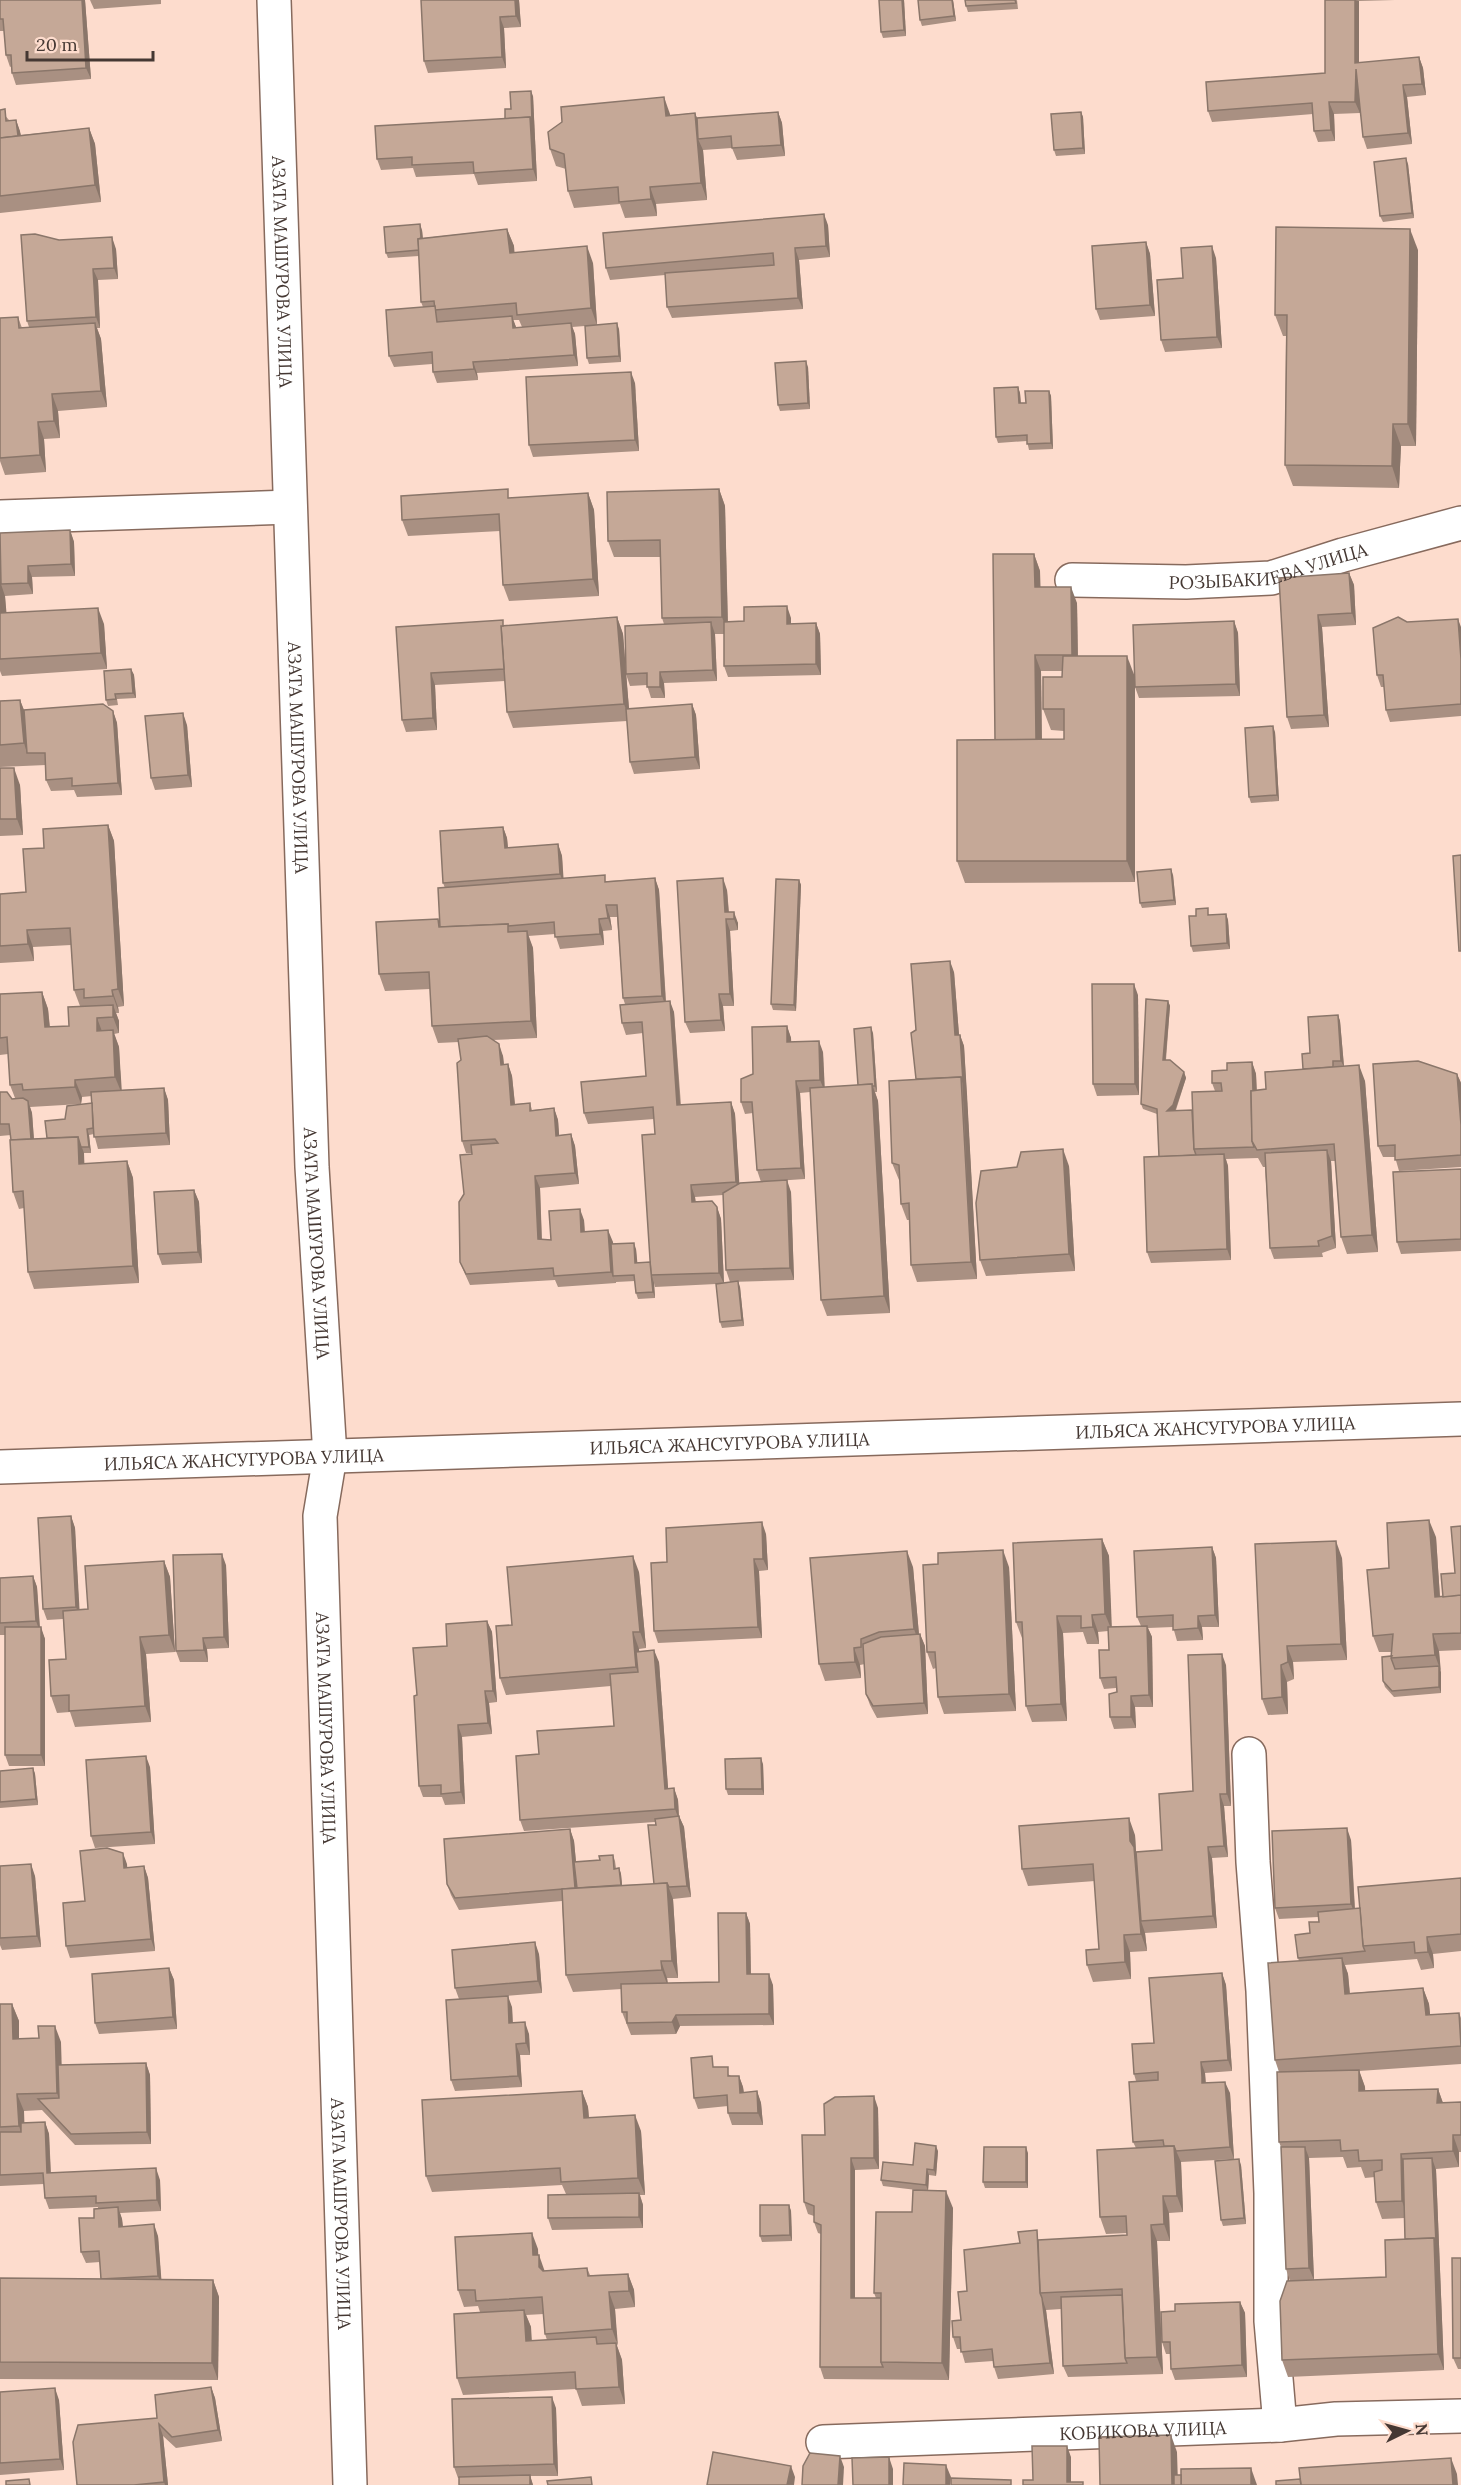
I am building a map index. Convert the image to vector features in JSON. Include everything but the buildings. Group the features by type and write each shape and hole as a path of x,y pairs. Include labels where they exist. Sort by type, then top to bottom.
{"street":[{"name":"АЗАТА МАШУРОВА УЛИЦА","path":"274,0 312,1167 330,1456 320,1515 350,2485"},
{"path":"0,517 290,507"},
{"name":"РОЗЫБАКИЕВА УЛИЦА","path":"1072,580 1185,582 1271,578 1342,555 1461,523"},
{"name":"ИЛЬЯСА ЖАНСУГУРОВА УЛИЦА","path":"0,1467 1461,1419"},
{"path":"1249,1754 1253,1862 1263,1991 1271,2193 1271,2321 1280,2425"},
{"name":"КОБИКОВА УЛИЦА","path":"823,2442 1280,2425 1336,2419 1461,2416"}]}
